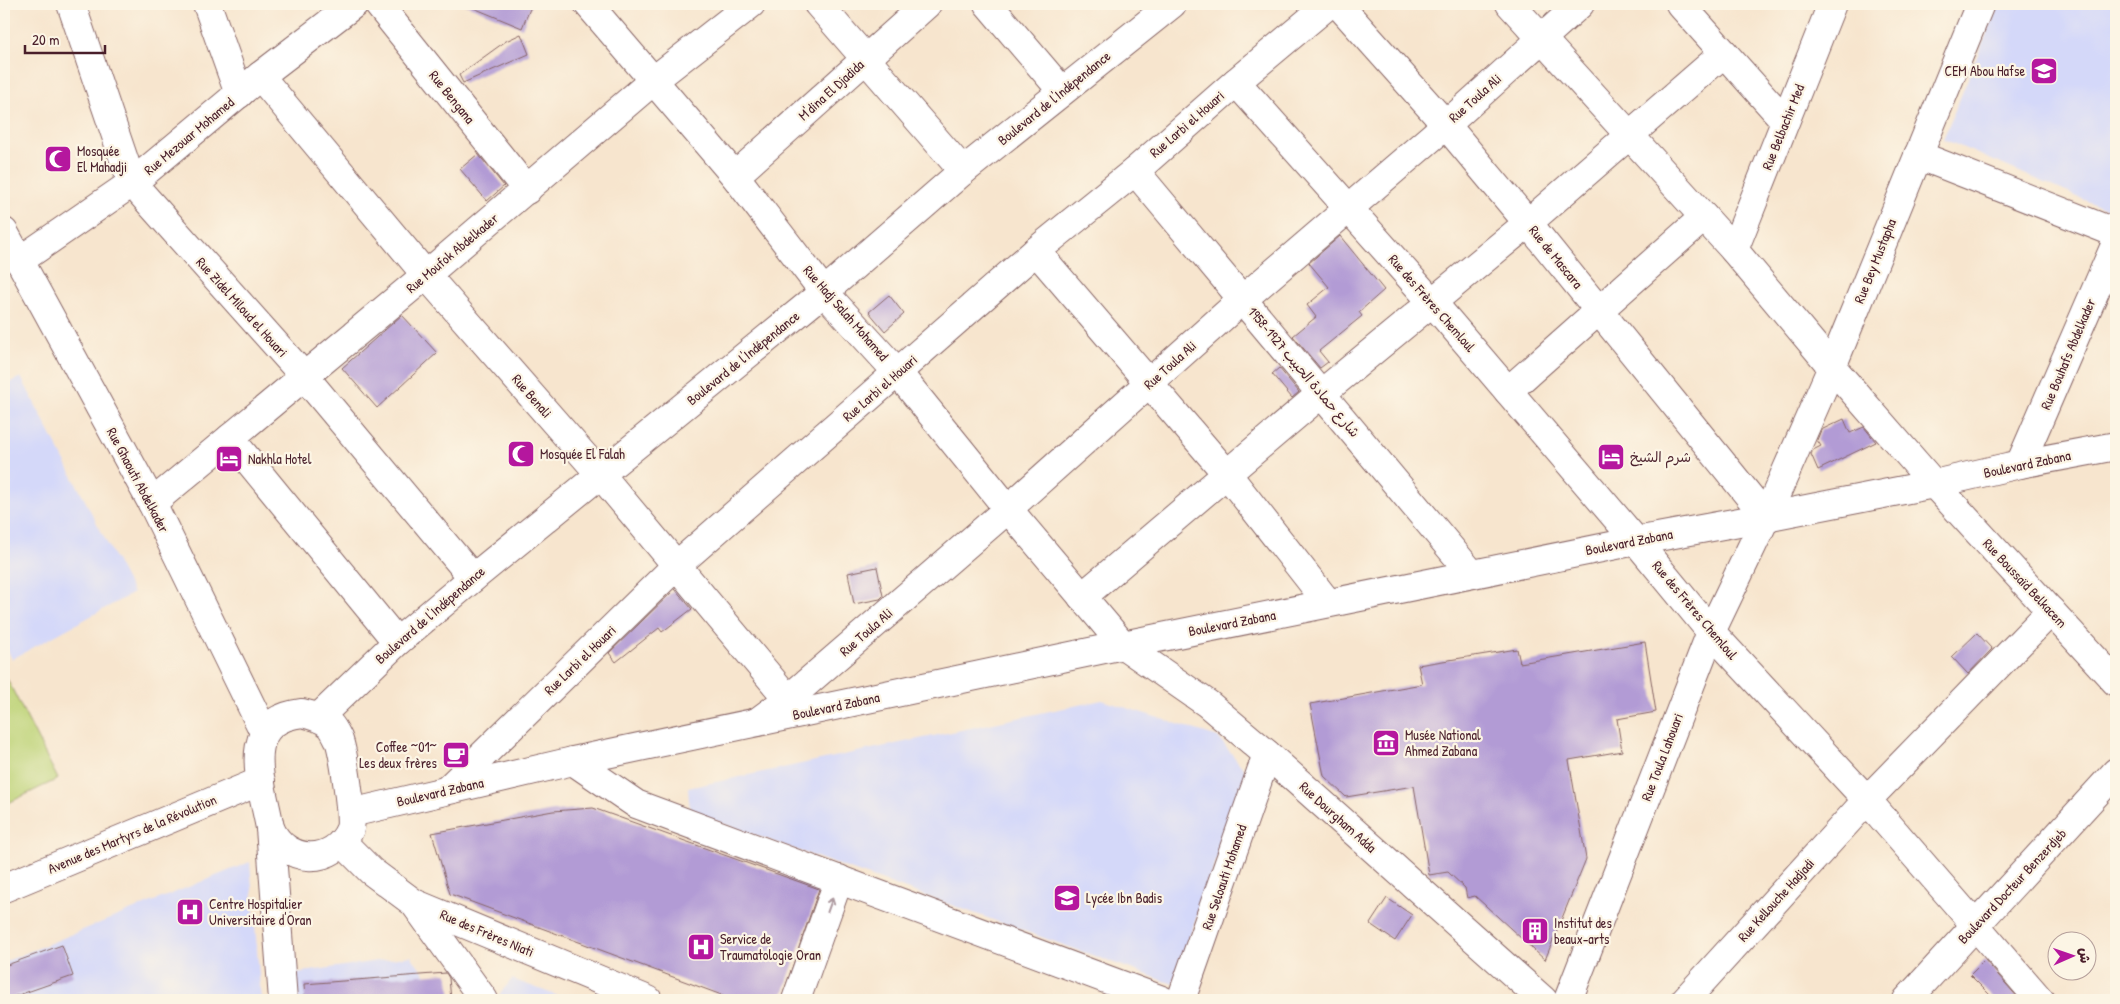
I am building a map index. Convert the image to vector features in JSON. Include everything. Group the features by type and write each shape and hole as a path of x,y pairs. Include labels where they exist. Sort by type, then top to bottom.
{"street":[{"name":"Rue Zidel Miloud el Houari","path":"71,4 132,183 304,376 473,578"},
{"path":"207,4 239,94"},
{"name":"Rue Mezouar Mohamed","path":"19,261 132,183 260,76 354,4"},
{"name":"Rue Bengana","path":"378,4 526,190"},
{"name":"Rue Hadj Salah Mohamed","path":"588,4 735,176 824,292 898,373 1008,509 1123,645"},
{"name":"Rue Moufok Abdelkader","path":"152,503 426,275 654,80 751,4"},
{"path":"818,4 867,58 963,171"},
{"name":"M'dina El Djadida","path":"735,176 927,4"},
{"path":"988,4 1062,91"},
{"name":"Rue Larbi el Houari","path":"447,790 677,565 1036,251 1135,171 1328,4"},
{"name":"Rue de Mascara","path":"1338,4 1446,125 1528,223 1766,517"},
{"name":"Rue Boussaïd Belkacem","path":"1510,4 1734,250 1832,367 1934,484 2116,682"},
{"name":"Rue Toula Ali","path":"798,705 1008,509 1243,299 1446,125 1580,4"},
{"path":"1680,4 1785,121"},
{"name":"Rue Belbachir Med","path":"1734,250 1832,4"},
{"name":"Rue Bey Mustapha","path":"1766,517 1832,367 1980,4"},
{"name":"Boulevard de l'Indépendance","path":"319,717 397,642 473,578 824,292 963,171 1166,5"},
{"path":"1082,597 1322,393 1528,223 1724,53"},
{"name":"Rue Benali","path":"260,76 426,275 798,705"},
{"name":"Rue des Frères Chemloul","path":"1236,82 1433,303 1711,632 1867,800 2040,1000"},
{"path":"1918,155 2116,233"},
{"name":"شارع حمادة الحبيب 1927-1958","path":"1135,171 1472,574"},
{"path":"1508,391 1704,217"},
{"name":"Rue Ghaouti Abdelkader","path":"4,232 152,503 264,732"},
{"name":"Rue Bouhafs Abdelkader","path":"2020,464 2116,243"},
{"path":"1036,251 1227,474 1328,603"},
{"path":"230,438 397,642"},
{"name":"Boulevard Zabana","path":"351,812 573,761 757,722 798,705 1123,645 2116,446"},
{"name":"Rue Toula Lahouari","path":"1568,1000 1711,632 1766,517"},
{"name":"Rue Kellouche Hadjadi","path":"1685,1000 1867,800 2051,611"},
{"name":"Rue Dourgham Adda","path":"1123,645 1208,704 1268,754 1543,1000"},
{"path":"270,828 274,839 287,851 315,857 330,852 342,842 351,828 351,812 339,739 330,726 319,717 302,713 286,715 273,722 264,732 258,749 261,781 270,828 283,1000"},
{"name":"Rue Seloauti Mohamed","path":"1181,1000 1268,754"},
{"path":"573,761 636,804 1162,1000"},
{"name":"Boulevard Docteur Benzerdjeb","path":"1907,1000 2116,772"},
{"name":"Avenue des Martyrs de la Révolution","path":"4,888 261,781"},
{"name":"Rue des Frères Niati","path":"342,842 371,871 414,903 648,1000"},
{"path":"796,1000 839,879"},
{"path":"414,903 484,1000"}],"shaded area":[{"name":"CEM Abou Hafse","path":"1999,4 2116,4 2116,189 2108,210 1943,139"},
{"path":"21,377 133,593 12,659 4,643 4,385"},
{"name":"Lycée Ibn Badis","path":"1102,700 1218,737 1247,773 1173,984 690,812 688,788"},
{"name":"Centre Hospitalier Universitaire d'Oran","path":"250,862 261,1000 4,1000 4,962"},
{"path":"411,956 445,1000 298,1000 296,973"},
{"path":"512,979 569,1000 495,1000"}],"green space":[{"path":"4,673 58,779 4,805"}],"building":[{"path":"464,4 532,4 522,28"},
{"path":"521,34 529,54 463,83 459,75 506,41"},
{"path":"478,154 504,186 487,201 460,169"},
{"path":"1340,236 1384,290 1359,312 1362,316 1319,351 1328,362 1320,368 1293,336 1316,317 1307,305 1329,287 1309,263"},
{"path":"889,295 904,314 885,331 869,312"},
{"path":"402,315 437,353 377,408 342,368"},
{"path":"1279,368 1299,392 1292,398 1272,374"},
{"path":"1844,419 1850,433 1864,427 1876,442 1818,470 1811,454 1813,450 1821,446 1817,440 1821,430"},
{"path":"877,567 883,596 880,599 854,604 848,573"},
{"path":"675,589 692,609 662,632 659,628 616,662 609,653"},
{"path":"1977,633 1992,649 1968,674 1952,657"},
{"path":"1645,642 1656,712 1617,719 1622,751 1569,760 1586,859 1545,960 1475,896 1467,898 1465,888 1448,872 1429,875 1414,786 1346,797 1324,776 1310,704 1422,684 1418,665 1517,649 1520,663"},
{"name":"Service de Traumatologie Oran","path":"593,808 819,889 781,1000 735,1000 450,894 432,833 553,811"},
{"path":"1387,898 1412,915 1395,941 1370,924"},
{"path":"62,945 73,976 4,1000 4,966"},
{"path":"1985,960 2020,1000 1995,1000 1970,975"},
{"path":"446,973 449,978 451,1000 305,1000 304,984"}],"place":[{"name":"CEM Abou Hafse","path":"2044,71"},
{"name":"Mosquée El Mahadji","path":"58,159"},
{"name":"Mosquée El Falah","path":"521,454"},
{"name":"شرم الشيخ","path":"1611,457"},
{"name":"Nakhla Hotel","path":"229,459"},
{"name":"Musée National Ahmed Zabana","path":"1386,743"},
{"name":"Coffee ~01~ Les deux frères","path":"456,755"},
{"name":"Lycée Ibn Badis","path":"1067,898"},
{"name":"Centre Hospitalier Universitaire d'Oran","path":"190,912"},
{"name":"Institut des beaux-arts","path":"1535,931"},
{"name":"Service de Traumatologie Oran","path":"701,947"}]}
